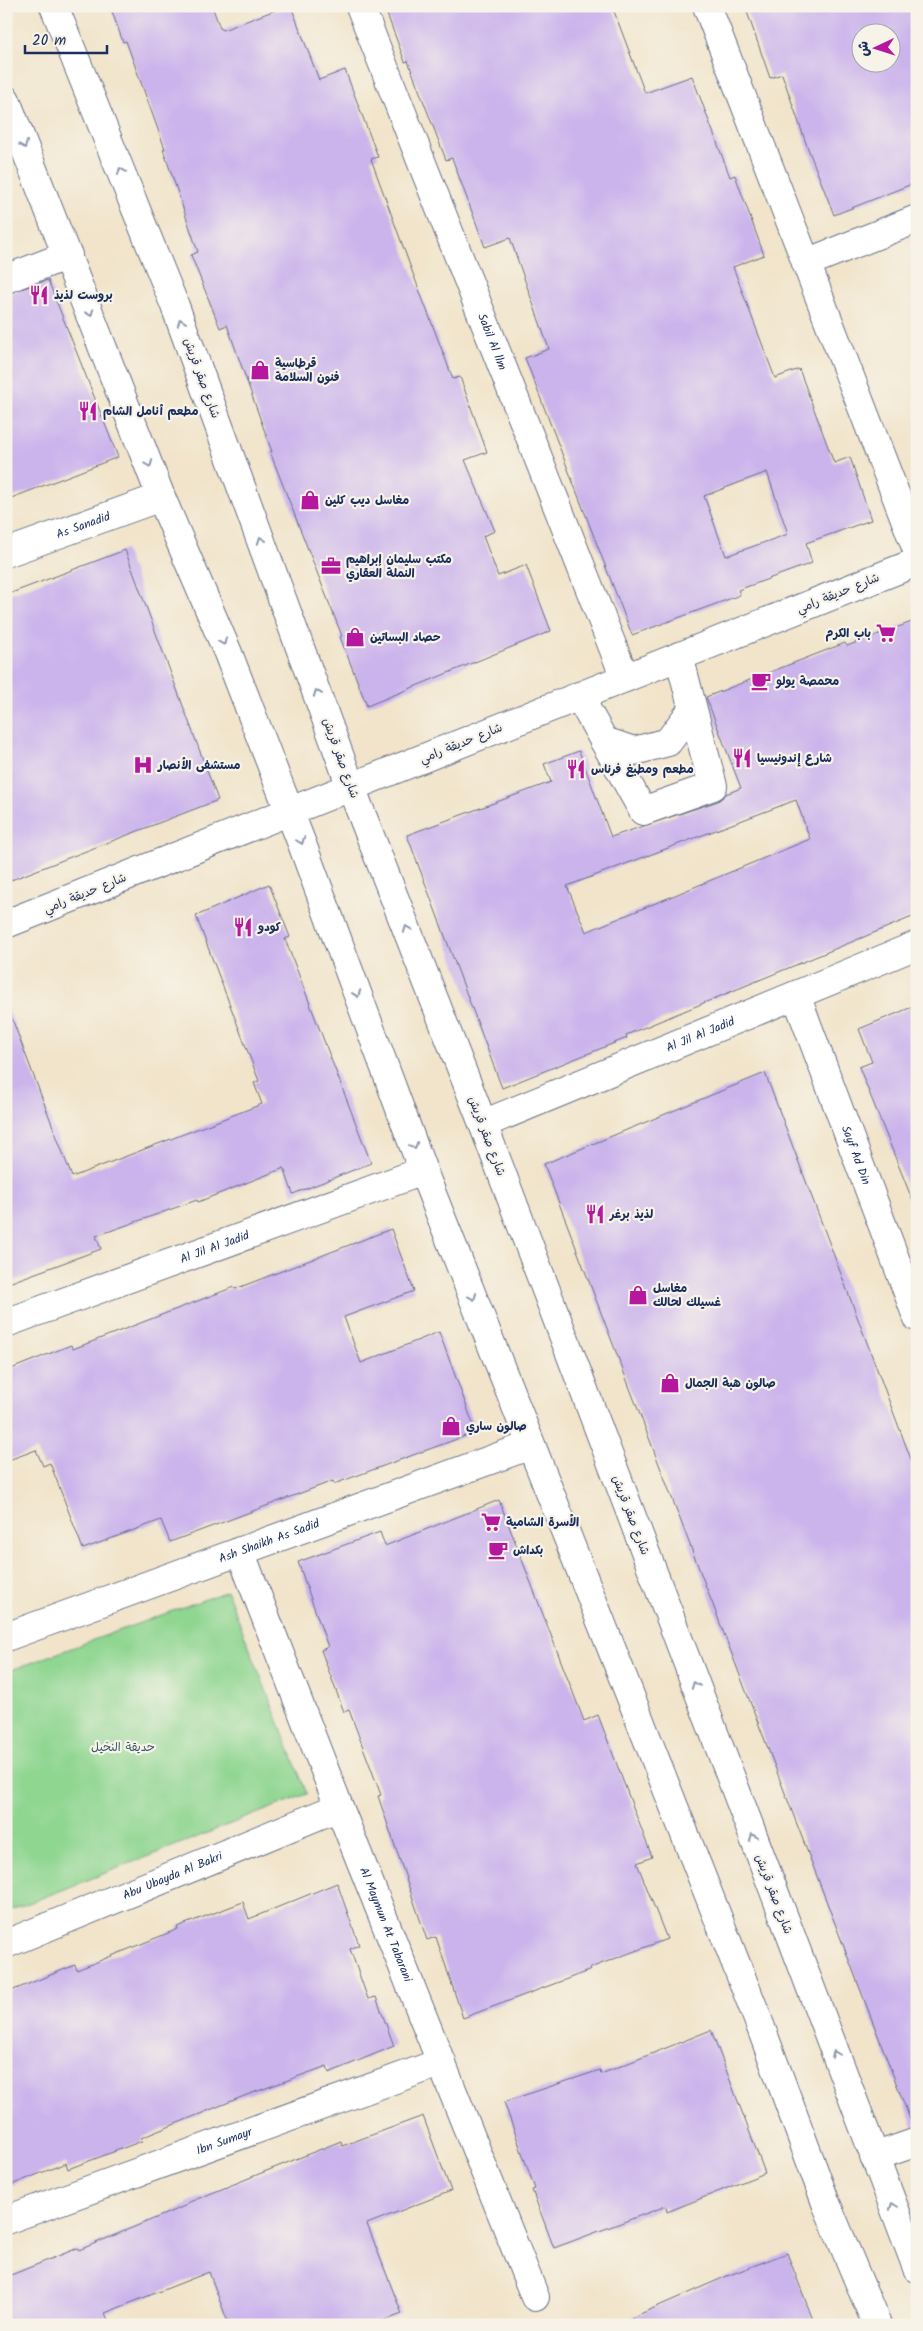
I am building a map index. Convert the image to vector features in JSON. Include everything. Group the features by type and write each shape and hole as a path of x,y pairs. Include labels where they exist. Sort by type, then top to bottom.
{"street":[{"name":"شارع صقر قريش","path":"54,6 175,306 351,787 483,1124 874,2158 916,2262"},
{"name":"Sabil Al llm","path":"360,6 625,678"},
{"path":"707,6 917,550"},
{"path":"6,100 161,497 228,653 423,1171 758,2017 826,2203 876,2325"},
{"path":"806,263 917,219"},
{"path":"6,279 68,255"},
{"name":"As Sanadid","path":"6,553 161,497"},
{"name":"شارع حديقة رامي","path":"6,924 917,562"},
{"path":"579,696 643,810 713,786 679,656"},
{"path":"604,741 634,751 668,742 692,710"},
{"name":"Al Jil Al Jadid","path":"483,1124 796,994 917,946"},
{"name":"Sayf Ad Din","path":"796,994 915,1308"},
{"name":"Al Jil Al Jadid","path":"6,1323 423,1171"},
{"name":"Ash Shaikh As Sadid","path":"6,1637 531,1445"},
{"name":"Al Maymun At Tabarani","path":"240,1551 339,1807 535,2297"},
{"name":"Abu Ubayda Al Bakri","path":"6,1944 339,1807"},
{"name":"Ibn Sumayr","path":"6,2220 442,2062"},
{"path":"874,2158 917,2142"}],"green space":[{"name":"حديقة النخيل","path":"227,1591 307,1794 6,1912 6,1672"}],"building":[{"path":"110,6 212,6 220,28 223,30 286,6 291,6 319,80 345,70 378,157 371,159 412,271 453,379 460,377 487,452 465,460 495,531 483,536 498,576 526,565 551,631 367,706 340,637 342,636 270,452 272,452 227,325 220,328 191,255 198,252 163,149 165,149 126,41 123,42"},
{"path":"384,6 612,6 645,93 692,76 730,177 735,175 764,255 733,267 775,378 799,369 834,463 850,457 871,520 806,543 812,563 738,590 740,595 632,635 525,358 549,349 510,238 485,247 452,158 446,160 408,61 405,62","holes":["767,472 788,534 726,556 704,496"]},
{"path":"745,6 917,6 917,182 834,215 782,74 770,78"},
{"path":"48,280 118,457 6,500 6,294"},
{"path":"125,550 218,800 6,882 6,595"},
{"path":"917,620 917,915 626,1035 627,1038 502,1088 407,835 551,782 544,764 579,751 611,837 718,801 726,794 741,788 706,697 845,643 847,646","holes":["796,800 810,839 586,932 567,886"]},
{"path":"269,884 290,937 285,939 371,1163 293,1194 284,1168 198,1202 197,1200 96,1236 101,1249 6,1284 6,1008 8,1008 72,1177 262,1104 254,1083 259,1081 196,916"},
{"path":"917,1005 916,1209 859,1067 872,1062 859,1029"},
{"path":"765,1073 917,1475 917,2127 913,2127 544,1164"},
{"path":"391,1229 414,1291 344,1317 361,1363 439,1332 476,1432 334,1484 333,1481 170,1542 161,1520 83,1549 50,1463 43,1466 36,1450 6,1461 6,1371 71,1345 73,1349"},
{"path":"499,1500 584,1721 598,1715 652,1857 637,1863 667,1939 463,2018 436,1937 427,1940 378,1796 381,1795 349,1710 344,1712 321,1650 328,1647 298,1562 380,1532 385,1546"},
{"path":"337,1883 359,1945 350,1949 368,1999 376,1997 394,2046 329,2073 327,2066 244,2096 141,2138 142,2141 68,2169 66,2163 6,2187 6,1993 75,1965 77,1970 178,1929 177,1927 243,1902 249,1919"},
{"path":"711,2030 765,2173 667,2212 666,2206 554,2248 532,2190 535,2189 504,2102 600,2070 601,2074"},
{"path":"423,2116 451,2191 367,2224 402,2314 373,2325 229,2325 209,2272 105,2313 110,2325 6,2325 6,2277 78,2248 79,2250 187,2205 187,2203 341,2141 342,2146"},
{"path":"787,2253 815,2325 615,2325 727,2276"}],"place":[{"name":"بروست لذيذ","path":"39,295"},
{"name":"قرطاسية فنون السلامة","path":"260,370"},
{"name":"مطعم أنامل الشام","path":"88,411"},
{"name":"مغاسل ديب كلين","path":"310,500"},
{"name":"مكتب سليمان إبراهيم النملة العقاري","path":"331,566"},
{"name":"باب الكرم","path":"886,633"},
{"name":"حصاد البساتين","path":"355,637"},
{"name":"محمصة يولو","path":"761,681"},
{"name":"شارع إندونيسيا","path":"742,758"},
{"name":"مستشفى الأنصار","path":"143,765"},
{"name":"مطعم ومطبغ فرناس","path":"576,769"},
{"name":"كودو","path":"243,927"},
{"name":"لذيذ برغر","path":"595,1214"},
{"name":"مغاسل غسيلك لحالك","path":"638,1295"},
{"name":"صالون هبة الجمال","path":"670,1383"},
{"name":"صالون ساري","path":"451,1426"},
{"name":"الأسرة الشامية","path":"491,1522"},
{"name":"بكداش","path":"498,1550"}]}
